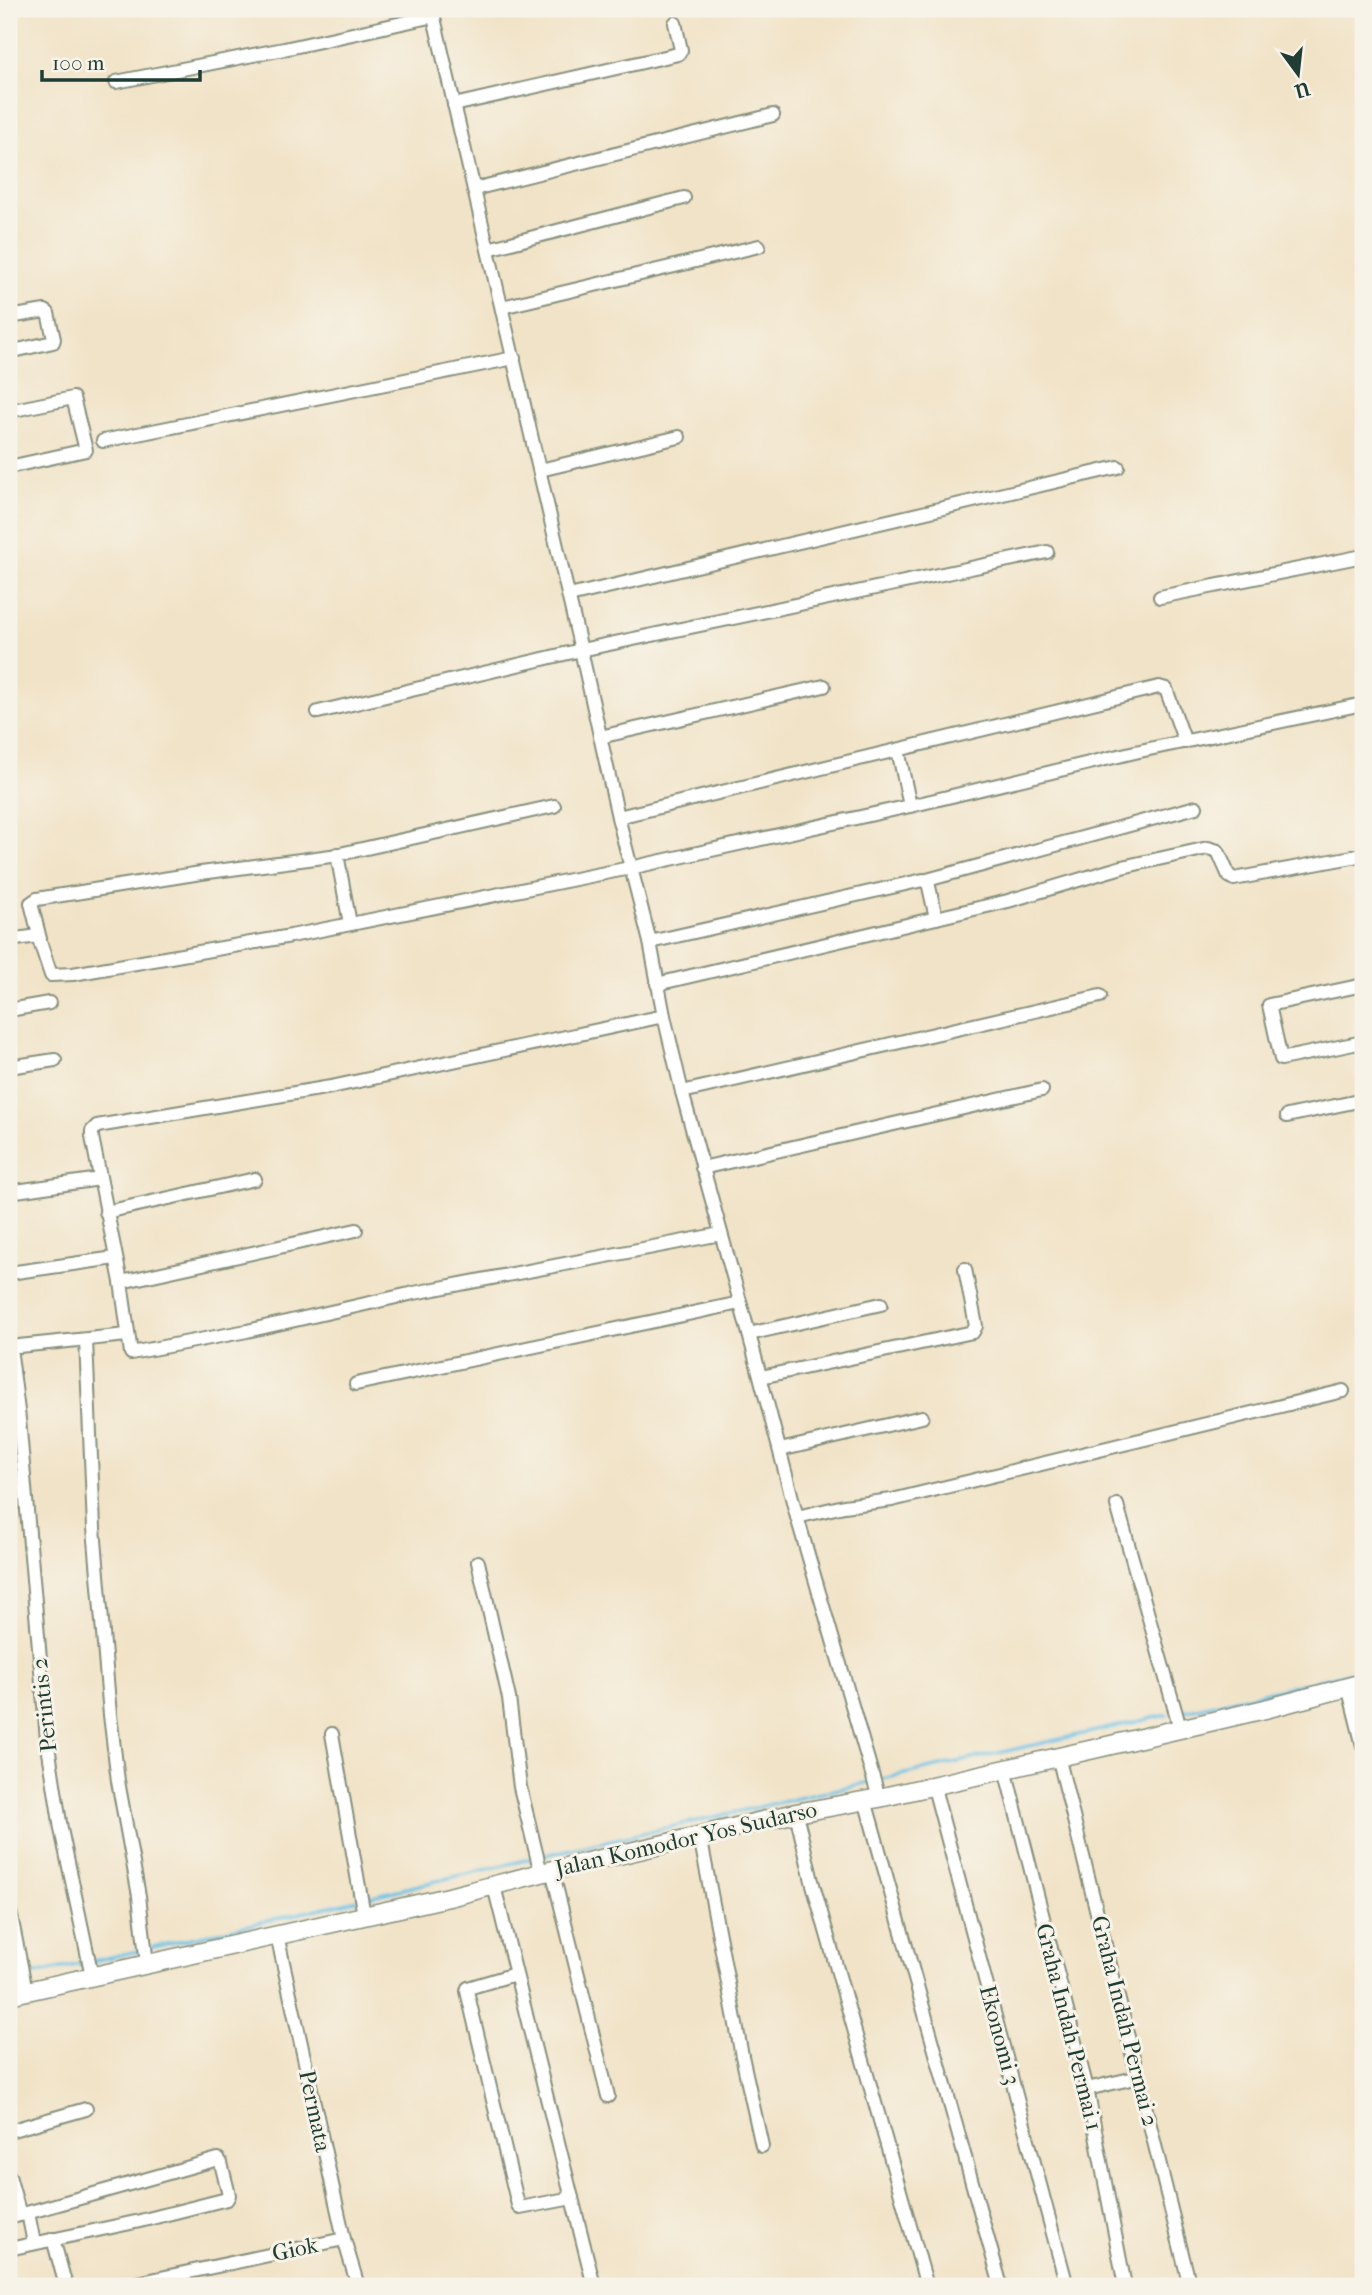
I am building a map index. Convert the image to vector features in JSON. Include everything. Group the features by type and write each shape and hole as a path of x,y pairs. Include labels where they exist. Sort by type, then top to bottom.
{"street":[{"path":"116,82 433,13 582,650 618,817 650,942 682,1092 797,1517 871,1768 873,1795 1002,2286"},
{"path":"454,105 678,54 681,50 675,23"},
{"path":"474,188 773,115"},
{"path":"488,249 684,198"},
{"path":"502,307 759,246"},
{"path":"9,317 45,311 48,313 54,342 9,352"},
{"path":"103,441 514,358"},
{"path":"9,411 74,398 86,450 9,467"},
{"path":"540,470 679,437"},
{"path":"569,596 1118,467"},
{"path":"318,712 582,650 1047,552"},
{"path":"1160,597 1363,556"},
{"path":"600,737 824,686"},
{"path":"618,817 1159,687 1166,689 1185,742"},
{"path":"554,806 337,854 37,899 32,903 49,973 57,976 349,924 630,868 1185,742 1363,705"},
{"path":"898,750 910,806"},
{"path":"650,942 927,880 1196,807"},
{"path":"657,984 1007,901 1122,867 1208,848 1217,851 1229,876 1234,879 1363,855"},
{"path":"337,854 349,924"},
{"path":"927,880 936,918"},
{"path":"9,940 35,935 40,939"},
{"path":"1363,985 1269,1005 1281,1059 1363,1042"},
{"path":"682,1092 1100,996"},
{"path":"9,1010 49,1003"},
{"path":"664,1016 331,1087 97,1126 92,1137 121,1282 131,1353 247,1331 414,1293 722,1234"},
{"path":"9,1067 55,1060"},
{"path":"702,1168 1042,1090"},
{"path":"1287,1116 1363,1100"},
{"path":"9,1192 100,1179"},
{"path":"106,1212 256,1179"},
{"path":"121,1282 356,1230"},
{"path":"9,1273 115,1258"},
{"path":"761,1377 973,1332 976,1326 965,1269"},
{"path":"356,1384 740,1303"},
{"path":"749,1334 881,1304"},
{"path":"9,1347 127,1335"},
{"path":"86,1340 94,1528 110,1715 147,1959"},
{"name":"Perintis 2","path":"9,1347 47,1739 61,1829 91,1970"},
{"path":"797,1517 844,1506 892,1500 1343,1391"},
{"path":"780,1450 922,1417"},
{"path":"1117,1505 1180,1728"},
{"path":"478,1562 509,1698 520,1787 608,2096"},
{"path":"1356,1684 1363,1745"},
{"name":"Jalan Komodor Yos Sudarso","path":"20,1989 91,1970 277,1935 363,1910 494,1886 544,1868 700,1836 873,1795 1004,1769 1265,1709 1356,1684"},
{"path":"332,1734 363,1910"},
{"name":"Graha Indah Permai 2","path":"1058,1756 1190,2286"},
{"name":"Graha Indah Permai 1","path":"1004,1769 1087,2089 1125,2286"},
{"name":"Ekonomi 3","path":"933,1784 1067,2286"},
{"path":"796,1813 812,1881 926,2286"},
{"path":"700,1836 762,2146"},
{"path":"494,1886 594,2286"},
{"path":"9,1906 20,1961 20,1989"},
{"name":"Permata","path":"277,1935 344,2239 358,2286"},
{"path":"515,1974 468,1988 467,1991 517,2205 520,2208 572,2198"},
{"path":"1087,2089 1139,2077"},
{"path":"9,2131 86,2109"},
{"path":"9,2249 140,2221 227,2199 229,2195 218,2159 19,2215"},
{"path":"9,2176 19,2215 34,2243"},
{"path":"53,2239 66,2286"},
{"name":"Giok","path":"123,2286 344,2239"}],"waterway":[{"path":"1184,1711 1363,1670"},
{"path":"541,1856 1167,1715"},
{"path":"364,1898 534,1858"},
{"path":"149,1948 357,1900"},
{"path":"27,1976 142,1950"},
{"path":"9,1981 19,1978"}]}
